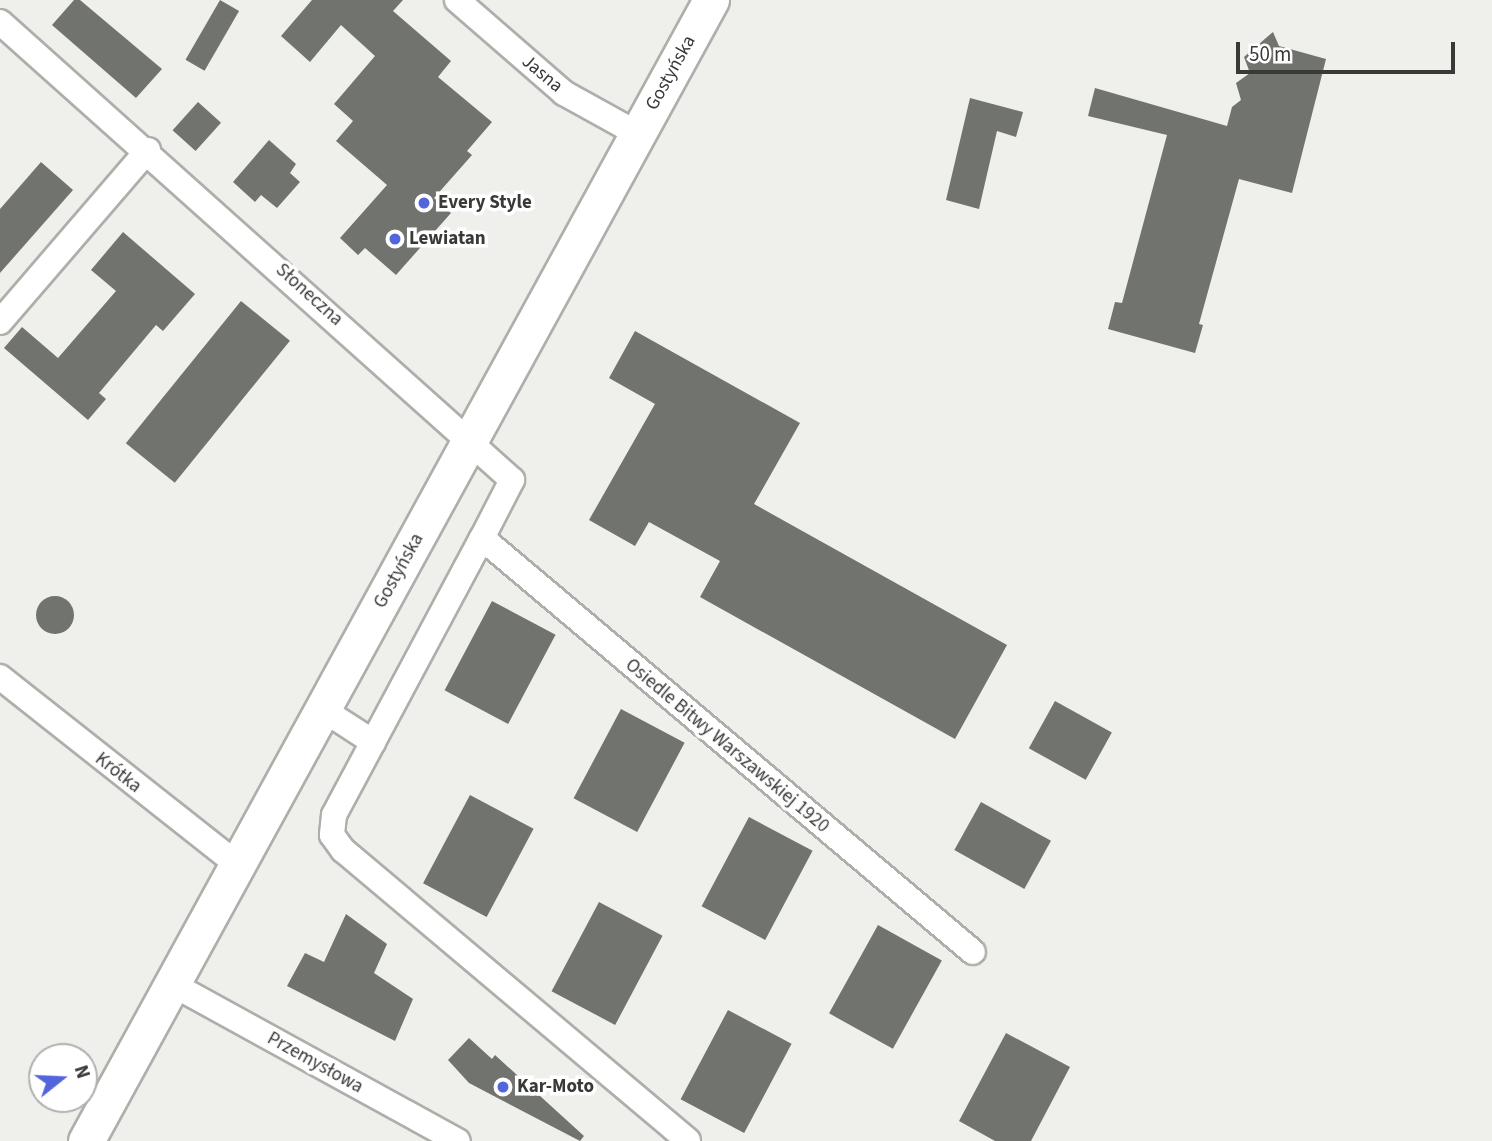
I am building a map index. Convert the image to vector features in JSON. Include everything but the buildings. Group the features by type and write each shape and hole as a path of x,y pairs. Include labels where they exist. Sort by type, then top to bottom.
{"main road":[{"name":"Gostyńska","path":"86,1141 711,0"}],"street":[{"name":"Jasna","path":"457,0 564,93 638,134"},
{"name":"Słoneczna","path":"0,22 148,150 470,440"},
{"path":"0,322 148,150"},
{"path":"470,440 512,480 334,815 332,835 343,850 688,1141"},
{"name":"Osiedle Bitwy Warszawskiej 1920","path":"482,538 973,952"},
{"name":"Krótka","path":"0,677 238,866"},
{"path":"322,709 373,742"},
{"name":"Przemysłowa","path":"172,985 458,1141"}],"place":[{"name":"Every Style","path":"424,203"},
{"name":"Lewiatan","path":"395,239"},
{"name":"Kar-Moto","path":"503,1087"}]}
